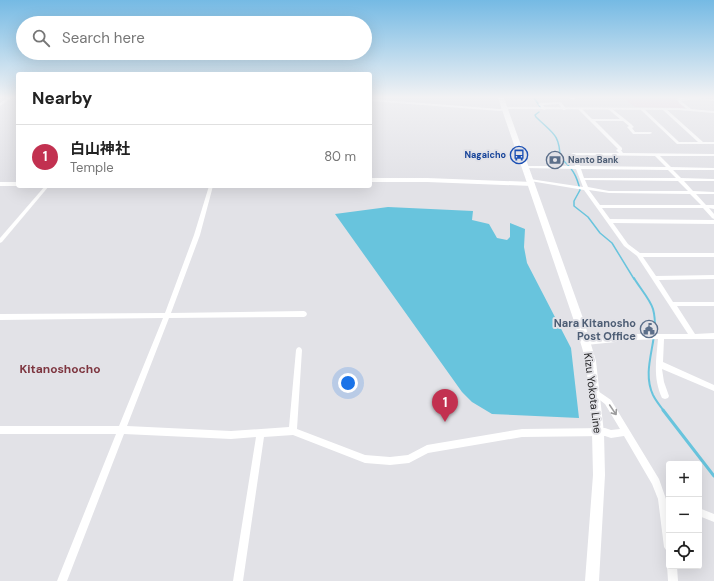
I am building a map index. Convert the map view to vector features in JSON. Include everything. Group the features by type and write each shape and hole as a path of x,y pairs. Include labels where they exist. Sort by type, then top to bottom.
{"main road":[{"name":"Kizu Yokota Line","path":"511,125 586,342 591,361 598,433 599,475 592,581"}],"street":[{"path":"597,125 621,149 618,150 623,155"},
{"path":"630,125 632,127 629,127 634,132 650,133"},
{"path":"659,125 678,143 714,142"},
{"path":"682,125 702,143"},
{"path":"693,336 639,255 626,245 599,206 582,188 583,179 574,168 573,154 714,155"},
{"path":"657,155 714,217"},
{"path":"526,167 714,169"},
{"path":"583,179 714,180"},
{"path":"372,180 531,182 618,193 714,193"},
{"path":"0,184 16,184"},
{"path":"0,241 45,188"},
{"path":"62,581 167,316 197,235 210,188"},
{"path":"599,206 714,207"},
{"path":"609,221 714,222"},
{"path":"639,255 714,255"},
{"path":"654,278 714,277"},
{"path":"671,304 714,304"},
{"path":"0,317 304,314"},
{"path":"586,342 650,337 714,336"},
{"path":"660,337 659,384 664,396"},
{"path":"293,431 299,350"},
{"path":"659,364 714,388"},
{"path":"595,392 608,402 650,470 666,500"},
{"path":"0,430 122,430 231,434 293,431 364,459 390,461 409,459 426,449 522,433 626,432"},
{"path":"238,581 261,433"},
{"path":"702,513 714,518"},
{"path":"672,569 673,581"}],"water":[{"path":"388,207 473,211 472,220 489,224 497,238 507,240 510,237 510,223 525,229 524,247 527,263 571,348 579,418 492,414 472,402 462,392 335,214"}],"waterway":[{"path":"545,125 557,139 560,150 560,158 571,168 577,180 580,190 574,201 574,206 588,217 600,233 612,243 634,279"},
{"path":"634,278 653,309 655,331 649,363 650,384 654,397 664,411"},
{"path":"663,410 714,476"}],"place":[{"name":"Nagaicho","path":"519,155"},
{"name":"Nanto Bank","path":"555,160"},
{"name":"Nara Kitanosho Post Office","path":"649,329"},
{"name":"白山神社","path":"445,422"}],"district":[{"name":"Kitanoshocho","path":"60,369"}]}
